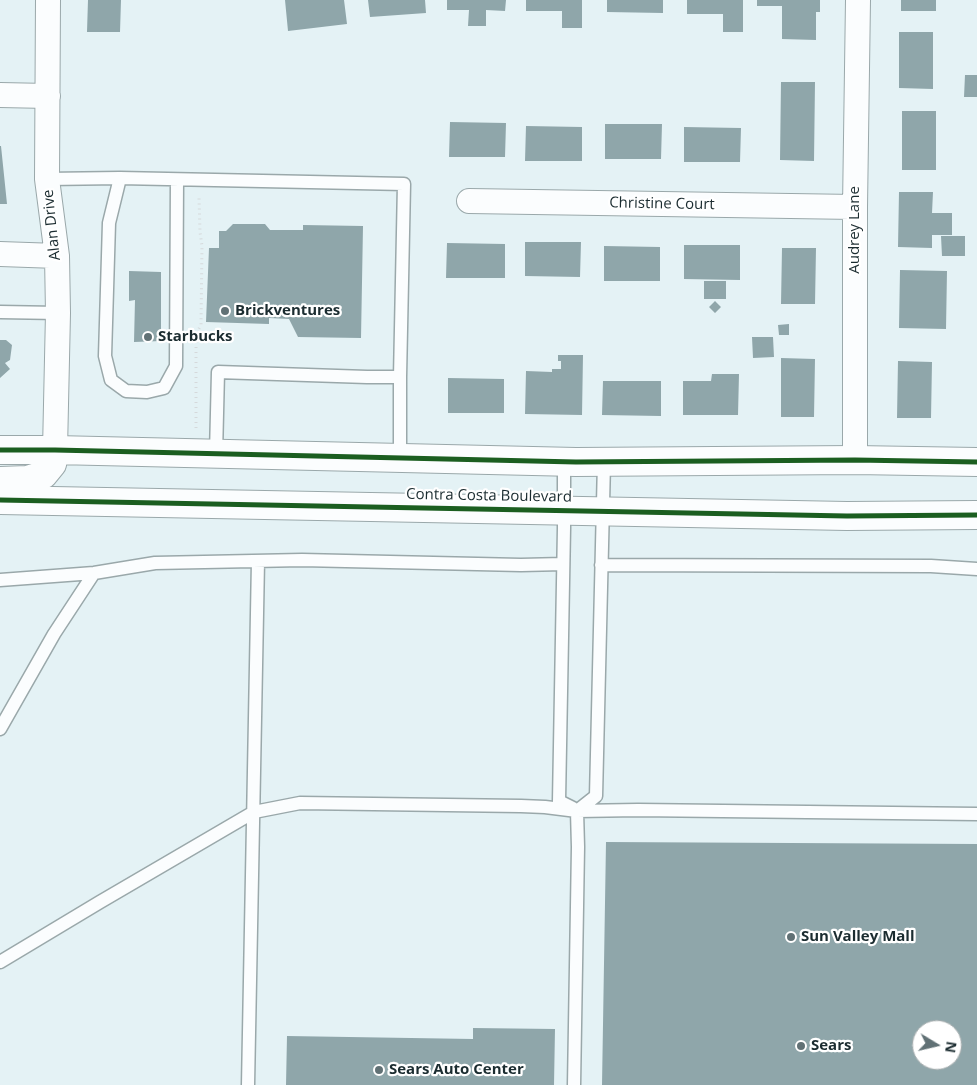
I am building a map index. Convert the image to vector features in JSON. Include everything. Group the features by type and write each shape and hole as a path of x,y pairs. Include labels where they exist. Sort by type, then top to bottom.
{"main road":[{"path":"0,450 564,462 855,460 977,462"},
{"path":"0,481 27,480 43,475 52,464 56,450"},
{"name":"Contra Costa Boulevard","path":"0,500 847,516 977,515"}],"street":[{"name":"Alan Drive","path":"48,0 47,179 57,256 56,450"},
{"name":"Audrey Lane","path":"855,460 855,207 858,0"},
{"path":"0,95 48,96"},
{"name":"Christine Court","path":"469,201 855,207"},
{"path":"0,254 57,256"}],"lane":[{"path":"120,178 109,222 105,356 111,380 126,391 147,392 164,388 176,366 177,180"},
{"path":"47,179 120,178 404,184 400,458"},
{"path":"0,312 58,313"},
{"path":"216,454 218,372 367,377 400,376"},
{"path":"564,462 560,801 577,811"},
{"path":"577,811 596,796 604,462"},
{"path":"0,580 94,573 155,563 302,560 522,565 564,564"},
{"path":"248,1085 258,561"},
{"path":"601,565 931,566 977,569"},
{"path":"0,729 54,634 94,573"},
{"path":"0,962 254,812 300,803 521,806 577,811 977,814"},
{"path":"574,1085 577,811"}],"path":[{"path":"196,428 196,334 201,325 202,276 198,180"}],"building":[{"path":"88,0 121,0 120,32 87,32"},
{"path":"285,0 344,0 347,24 288,31"},
{"path":"368,0 425,0 426,13 370,17"},
{"path":"447,0 506,0 505,11 486,10 486,26 468,26 469,10 447,10"},
{"path":"526,0 582,0 582,28 562,28 562,11 526,11"},
{"path":"607,0 663,0 663,13 607,12"},
{"path":"687,0 743,0 743,32 723,32 723,14 687,14"},
{"path":"757,0 820,0 820,12 816,12 816,40 782,39 782,6 757,6"},
{"path":"901,0 936,0 936,11 901,11"},
{"path":"899,32 933,32 933,89 899,88"},
{"path":"965,75 977,75 977,97 964,97"},
{"path":"781,82 815,82 814,161 780,160"},
{"path":"902,111 936,111 936,170 902,170"},
{"path":"450,122 506,123 505,157 449,157"},
{"path":"605,124 662,124 661,159 605,159"},
{"path":"526,126 582,127 582,161 525,161"},
{"path":"684,127 741,128 740,162 684,162"},
{"path":"1,146 7,204 0,204"},
{"path":"899,192 933,192 932,213 952,213 952,235 932,235 932,248 898,247"},
{"path":"233,224 265,224 270,230 303,230 303,225 363,226 361,338 298,337 289,319 269,318 269,324 206,322 209,248 219,248 219,231 226,231"},
{"path":"941,236 965,236 965,256 942,256"},
{"path":"525,242 581,242 580,277 525,276"},
{"path":"447,243 505,244 505,278 446,278"},
{"path":"684,245 740,245 740,280 684,279"},
{"path":"604,246 660,247 660,281 604,281"},
{"path":"782,248 816,248 815,304 781,304"},
{"path":"900,270 947,271 946,329 899,328"},
{"path":"129,271 161,272 161,341 134,342 135,300 129,301"},
{"path":"704,281 726,281 726,299 704,299"},
{"path":"715,301 721,307 715,313 709,307"},
{"path":"789,324 789,335 779,335 778,325"},
{"path":"752,337 773,337 774,357 753,358"},
{"path":"0,340 6,340 12,345 10,360 5,363 10,369 0,378"},
{"path":"558,355 583,355 582,415 525,414 526,371 552,372 552,369 561,369 561,361 558,361"},
{"path":"781,358 815,359 814,417 781,417"},
{"path":"898,361 932,362 931,418 897,418"},
{"path":"712,374 739,374 738,415 683,415 683,381 711,381"},
{"path":"448,378 504,379 504,413 448,413"},
{"path":"603,381 661,381 661,416 602,415"},
{"name":"Sun Valley Mall","path":"606,842 977,844 977,1085 602,1085"},
{"path":"473,1028 555,1029 554,1085 286,1085 287,1036 473,1039"}],"cycle path":[{"path":"0,450 576,462 855,460 977,462"},
{"path":"0,500 847,516 977,515"}],"place":[{"name":"Brickventures","path":"225,311"},
{"name":"Starbucks","path":"148,337"},
{"name":"Sun Valley Mall","path":"791,937"},
{"name":"Sears","path":"801,1046"},
{"name":"Sears Auto Center","path":"379,1070"}]}
